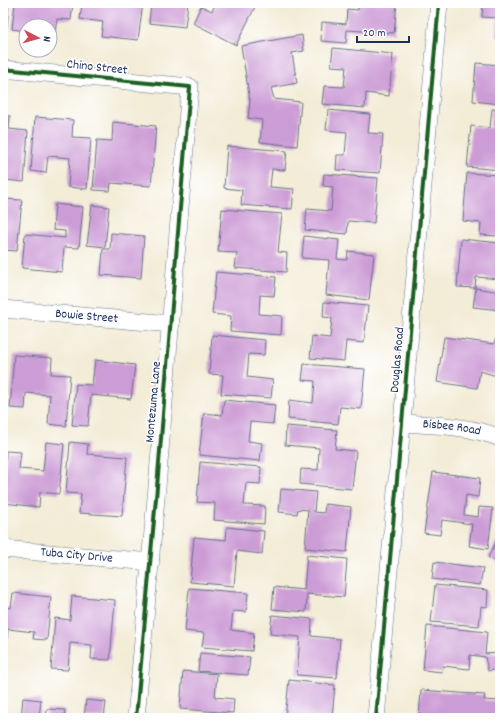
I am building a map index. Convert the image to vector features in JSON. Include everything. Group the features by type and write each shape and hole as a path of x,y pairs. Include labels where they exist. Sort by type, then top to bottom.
{"street":[{"name":"Douglas Road","path":"376,718 439,3"},
{"name":"Chino Street","path":"3,69 190,87"},
{"name":"Montezuma Lane","path":"136,718 151,562 190,87"},
{"name":"Bowie Street","path":"3,309 170,324"},
{"name":"Bisbee Road","path":"402,423 444,426 490,434 500,438"},
{"name":"Tuba City Drive","path":"3,549 151,562"}],"building":[{"path":"3,3 9,3 7,27 3,26"},
{"path":"15,3 73,3 71,20 58,18 18,18 18,30 12,29"},
{"path":"82,3 143,3 138,40 101,36 103,22 80,19"},
{"path":"151,3 188,3 185,27 149,23"},
{"path":"216,3 257,3 236,45 193,23 201,6 212,11"},
{"path":"358,3 397,3 394,33 347,30 346,43 321,41 322,22 346,24 347,9 358,10"},
{"path":"483,3 500,3 500,37 496,37 498,18 482,17"},
{"path":"302,35 304,51 292,53 297,83 271,88 274,99 301,102 297,146 260,142 262,120 248,118 250,101 241,46"},
{"path":"333,48 393,54 389,96 366,93 365,108 322,104 324,86 344,87 346,67 331,66"},
{"path":"476,63 500,65 500,104 473,101"},
{"path":"492,109 500,110 500,170 467,167 471,126 490,128"},
{"path":"328,110 370,114 368,133 383,134 380,173 336,170 337,155 345,155 347,132 326,130"},
{"path":"3,115 10,116 9,129 28,131 24,182 5,180 7,159 3,159"},
{"path":"35,117 73,120 72,137 91,138 87,189 68,187 70,158 48,156 46,173 31,171"},
{"path":"113,122 156,126 151,186 111,183 110,191 93,190 97,140 112,141"},
{"path":"227,146 287,151 285,170 272,169 270,187 294,189 292,209 241,205 242,190 224,188"},
{"path":"467,173 500,175 500,236 480,235 481,223 463,221"},
{"path":"324,174 378,178 374,223 348,221 347,234 305,230 307,209 331,211 333,187 323,186"},
{"path":"3,199 22,200 17,251 3,250"},
{"path":"55,204 83,207 79,248 64,247 62,272 22,268 25,234 65,238 65,231 53,230"},
{"path":"92,205 109,207 105,247 87,245"},
{"path":"222,209 282,214 278,252 287,253 286,272 235,268 237,253 218,252"},
{"path":"111,233 144,236 141,278 101,275 103,249 110,249"},
{"path":"304,236 339,240 337,259 347,260 348,251 374,254 369,300 326,295 329,260 302,258"},
{"path":"461,239 500,243 500,279 476,277 475,288 457,287"},
{"path":"216,272 276,277 274,296 260,295 259,314 282,316 281,335 230,331 231,316 212,314"},
{"path":"476,288 500,292 500,310 473,307"},
{"path":"324,302 368,306 364,343 346,341 344,361 310,358 312,336 330,338 332,318 323,317"},
{"path":"500,328 500,377 480,371 477,388 437,382 444,337 494,344"},
{"path":"212,335 265,340 264,355 249,354 247,377 273,380 271,398 221,394 223,375 209,374"},
{"path":"14,355 52,358 51,374 70,375 66,426 48,424 50,395 26,393 25,409 10,408"},
{"path":"95,360 135,365 131,399 91,395 88,426 72,425 76,384 92,385"},
{"path":"304,364 365,369 361,409 340,407 338,424 288,419 289,400 313,403 315,381 302,380"},
{"path":"224,400 275,405 273,424 250,422 248,441 262,443 260,461 199,455 204,413 222,415"},
{"path":"286,426 337,430 335,449 356,451 352,489 300,484 301,469 318,470 319,448 285,445"},
{"path":"46,442 64,444 59,494 40,492 39,507 3,503 6,451 21,452 19,469 43,471"},
{"path":"70,442 88,444 87,454 127,457 122,516 79,513 81,494 66,493"},
{"path":"200,462 261,467 260,484 246,483 244,505 265,506 264,524 214,520 215,503 197,502"},
{"path":"433,472 480,478 478,497 466,495 464,515 478,517 479,507 493,508 488,549 469,546 472,524 442,520 440,535 424,533"},
{"path":"281,489 316,492 314,512 324,513 325,504 351,507 347,552 305,548 308,510 298,509 297,514 279,512"},
{"path":"227,527 264,531 262,554 237,551 234,586 190,582 194,537 226,540"},
{"path":"500,535 500,564 488,557"},
{"path":"307,555 347,559 344,597 307,594 306,612 272,609 274,587 304,590"},
{"path":"434,562 483,568 480,585 432,579"},
{"path":"435,585 488,590 487,607 481,606 479,626 431,622"},
{"path":"189,588 248,593 246,612 233,611 231,630 254,633 252,651 202,647 204,633 185,631"},
{"path":"13,593 51,597 47,640 33,639 34,632 8,629 6,650 3,649 3,607 11,608"},
{"path":"72,596 115,600 110,660 91,659 92,645 70,643 68,670 51,669 55,618 70,620"},
{"path":"272,615 312,619 311,636 340,639 337,678 297,675 300,637 270,634"},
{"path":"427,626 487,632 485,654 500,653 500,669 488,671 485,657 470,655 469,669 443,666 442,672 423,670"},
{"path":"200,653 250,657 248,675 198,671"},
{"path":"183,671 217,674 215,697 234,699 233,713 180,709"},
{"path":"289,680 335,685 332,718 285,718"},
{"path":"421,690 485,695 484,700 500,701 500,718 419,718"},
{"path":"23,698 41,700 39,718 21,718"},
{"path":"86,700 106,702 104,718 84,718"},
{"path":"47,709 65,710 64,718 46,718"}],"cycle path":[{"path":"376,718 439,3"},
{"path":"3,69 190,87 157,487 136,718"}]}
